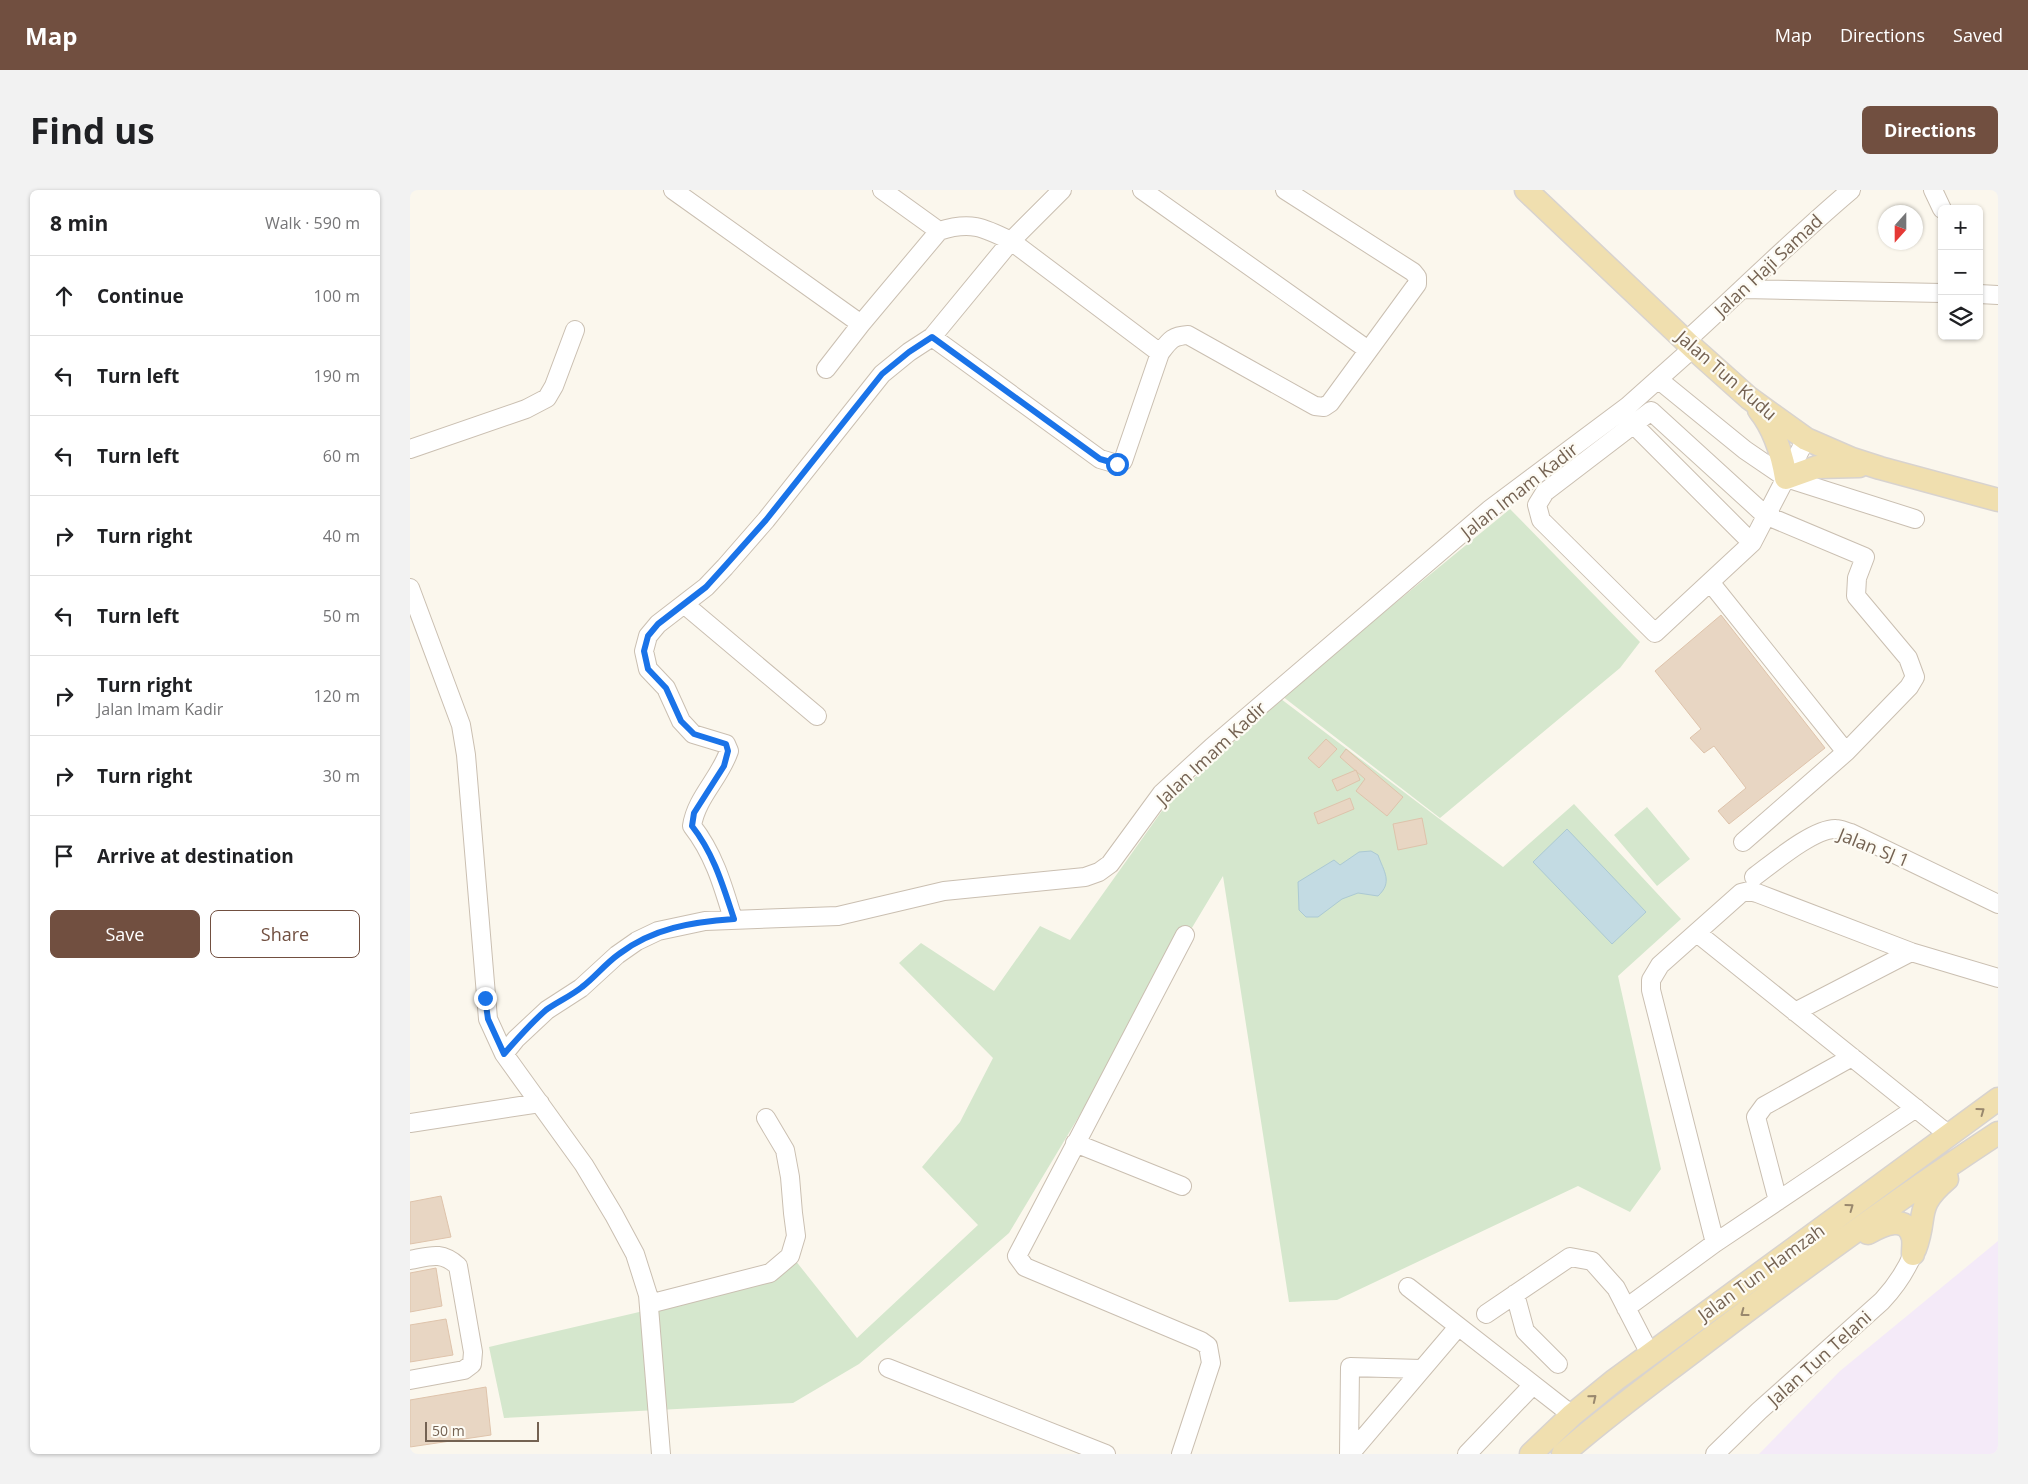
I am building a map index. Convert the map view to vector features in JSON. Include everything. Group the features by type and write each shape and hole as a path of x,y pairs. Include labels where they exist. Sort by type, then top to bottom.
{"main road":[{"name":"Jalan Tun Kudu","path":"1526,190 1749,398 1806,439 1852,459 1880,468 1998,500"},
{"path":"1749,398 1763,415 1773,433 1780,449 1786,478 1817,467 1836,465 1880,468"},
{"name":"Jalan Tun Hamzah","path":"1531,1454 1572,1415 1650,1354 1998,1099"},
{"name":"Jalan Tun Hamzah","path":"1563,1454 1772,1292 1934,1175 1998,1133"},
{"path":"1913,1254 1918,1242 1925,1202 1933,1191 1998,1137"},
{"path":"1772,1292 1875,1229 1891,1222 1900,1223 1907,1228 1913,1238 1913,1254"}],"street":[{"path":"673,190 861,324"},
{"path":"882,190 939,231"},
{"path":"734,919 720,874 704,841 692,826 694,813 724,766 728,751 726,744 694,734 681,721 666,688 648,669 644,651 648,636 658,624 706,587 766,520 882,374 909,352 932,337 1011,241 1062,190"},
{"path":"1142,190 1368,350"},
{"path":"932,337 1100,459 1117,464 1123,461 1160,353 1169,341 1176,336 1188,335 1315,406 1324,407 1330,403 1416,284 1417,277 1413,272 1284,190"},
{"name":"Jalan Haji Samad","path":"1689,344 1800,233 1851,190"},
{"path":"1933,190 1940,205"},
{"path":"826,369 939,231 958,225 976,227 1011,241 1160,353"},
{"path":"1743,288 1938,293"},
{"path":"1983,294 1998,295"},
{"path":"410,449 526,410 547,398 554,386 575,330"},
{"name":"Jalan Imam Kadir","path":"504,1054 516,1039 547,1010 581,988 637,941 658,931 706,921 838,916 944,890 1085,877 1099,872 1110,864 1120,852 1162,793 1212,747 1489,510 1628,406 1659,380 1689,344"},
{"path":"1659,380 1745,450 1786,478 1915,519"},
{"path":"1743,842 1846,752 1916,677 1908,658 1856,596 1857,578 1865,557 1765,515 1651,411 1545,492 1538,505 1541,520 1655,633 1752,543 1765,515 1806,439"},
{"path":"1633,424 1752,543"},
{"path":"1710,582 1846,752"},
{"path":"410,588 413,607 461,726 466,755 488,1019 504,1054 584,1164 635,1254 648,1295 661,1454"},
{"path":"684,604 817,716"},
{"name":"Jalan SJ 1","path":"1754,877 1811,836 1825,830 1837,829 1851,833 1998,904"},
{"path":"1715,1242 1651,990 1651,980 1660,965 1741,893 1749,891 1911,952 1998,978"},
{"path":"1697,933 1949,1135"},
{"path":"1181,1454 1212,1363 1208,1346 1201,1341 1024,1267 1018,1258 1018,1253 1185,935"},
{"path":"1796,1012 1911,952"},
{"path":"1778,1200 1756,1117 1759,1111 1764,1106 1852,1057"},
{"path":"410,1123 540,1103"},
{"path":"1626,1308 1715,1242 1916,1108"},
{"path":"649,1304 770,1273 790,1256 796,1236 792,1213 790,1177 785,1150 766,1118"},
{"path":"1075,1143 1182,1186"},
{"name":"Jalan Tun Telani","path":"1715,1454 1882,1302 1907,1270 1913,1254"},
{"path":"410,1260 435,1255 448,1258 458,1266 474,1352 472,1364 464,1370 410,1380"},
{"path":"1486,1314 1570,1257 1592,1261 1616,1288 1650,1354"},
{"path":"1408,1287 1572,1415"},
{"path":"1515,1294 1525,1332 1558,1364"},
{"path":"1349,1454 1458,1327"},
{"path":"1349,1454 1350,1367 1422,1369"},
{"path":"888,1368 1106,1454"},
{"path":"1467,1454 1533,1385"}],"shaded area":[{"path":"1998,1241 1998,1454 1759,1454 1840,1371"}],"green space":[{"path":"1510,509 1640,642 1620,668 1440,818 1282,696"},
{"path":"1281,699 1503,867 1574,804 1681,919 1618,976 1661,1169 1630,1212 1578,1186 1337,1300 1289,1302 1223,876 1009,1233 859,1364 793,1403 504,1418 489,1347 773,1281 795,1260 857,1338 978,1225 922,1167 960,1122 993,1058 899,963 921,943 994,991 1040,926 1070,940 1169,801"},
{"path":"1647,807 1690,859 1657,886 1614,835"}],"water":[{"path":"1567,829 1646,912 1612,944 1533,862"},
{"path":"1371,851 1378,855 1386,877 1383,891 1378,896 1358,893 1342,899 1318,917 1306,917 1299,910 1298,882 1334,860 1340,865 1359,852"}],"building":[{"path":"1721,615 1825,748 1729,824 1718,811 1746,788 1714,746 1704,753 1690,738 1701,729 1655,671"},
{"path":"1326,739 1337,749 1319,768 1308,758"},
{"path":"1346,749 1403,797 1387,816 1356,791 1365,779 1340,757"},
{"path":"1356,770 1360,780 1337,791 1332,780"},
{"path":"1350,798 1354,809 1318,824 1314,813"},
{"path":"1422,818 1427,844 1398,850 1393,824"},
{"path":"441,1196 451,1237 410,1244 410,1202"},
{"path":"436,1268 442,1306 410,1312 410,1273"},
{"path":"446,1319 453,1355 410,1362 410,1325"},
{"path":"486,1387 491,1435 410,1447 410,1400"}],"route":[{"path":"485,998 488,1019 495,1038 504,1054 516,1039 547,1010 581,988 637,941 658,931 680,926 706,921 734,919 720,874 704,841 692,826 694,813 724,766 728,751 726,744 694,734 681,721 666,688 648,669 644,651 648,636 658,624 706,587 725,566 766,520 882,374 909,352 932,337 1100,459 1117,464"}]}
